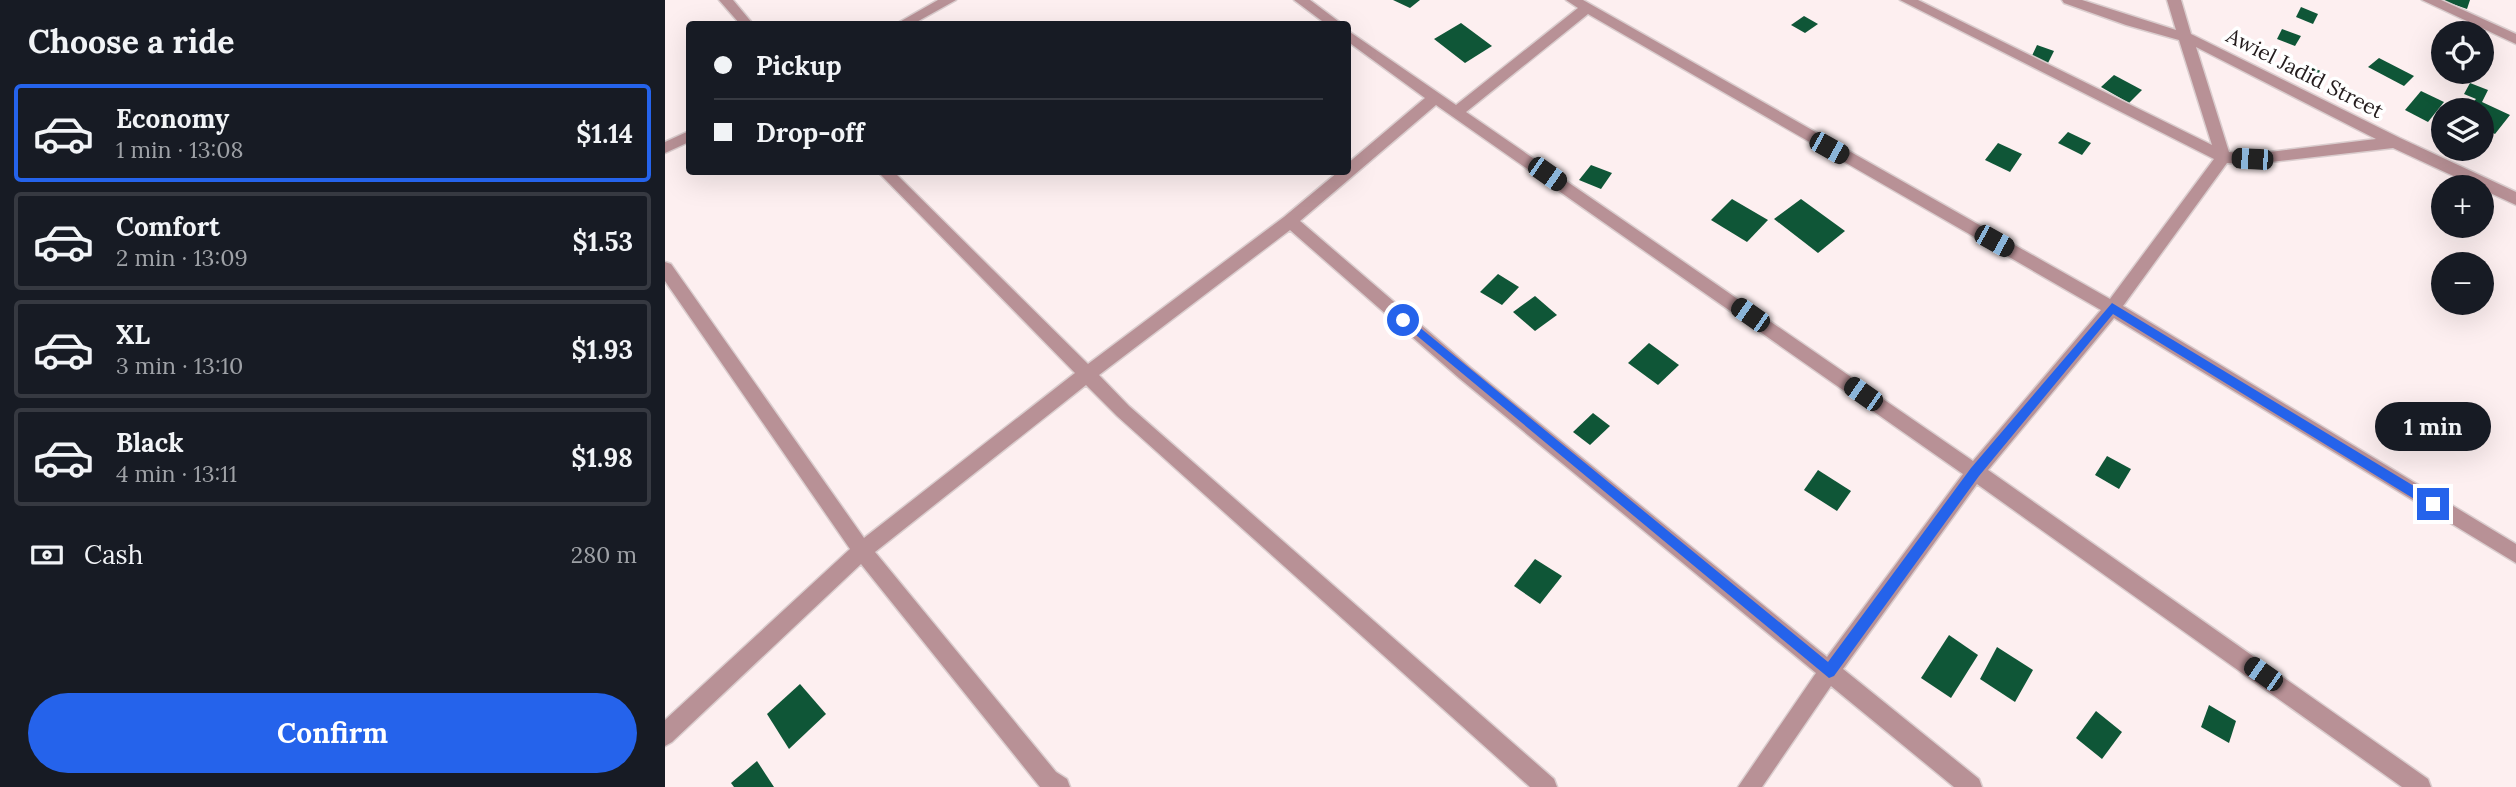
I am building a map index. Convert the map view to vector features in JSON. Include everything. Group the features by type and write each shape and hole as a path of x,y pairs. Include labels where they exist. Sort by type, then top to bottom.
{"street":[{"path":"726,0 744,21"},
{"path":"910,21 949,0"},
{"path":"1301,0 1331,21"},
{"path":"1907,0 2223,157 2252,159 2395,142"},
{"name":"Awiel Jadid Street","path":"2069,0 2118,18 2187,37 2395,142 2516,199"},
{"path":"2174,0 2223,157"},
{"path":"2429,0 2516,39"},
{"path":"1457,112 1580,4 2112,308 2516,554"},
{"path":"1351,37 1975,472 2420,787"},
{"path":"1351,169 1435,98"},
{"path":"665,148 686,138"},
{"path":"1749,787 1829,671 1975,472 2112,308 2223,157"},
{"path":"888,175 1123,411 1546,787"},
{"path":"665,735 786,619 862,551 1087,374 1290,220 1343,175"},
{"path":"1290,220 1465,373 1971,787"},
{"path":"665,268 744,385 810,472 862,551 1048,780 1059,787"}],"building":[{"path":"1393,0 1420,0 1410,8"},
{"path":"2441,0 2470,0 2467,9"},
{"path":"2301,7 2318,14 2313,24 2296,17"},
{"path":"1804,16 1818,24 1805,33 1791,25"},
{"path":"1461,23 1492,46 1465,63 1434,39"},
{"path":"2282,29 2301,36 2295,46 2277,39"},
{"path":"2037,45 2054,51 2047,65 2030,60"},
{"path":"2379,58 2414,76 2404,86 2368,67"},
{"path":"2306,66 2321,71 2318,80 2303,75"},
{"path":"2114,75 2142,90 2129,103 2101,87"},
{"path":"2469,84 2488,90 2484,98 2464,94"},
{"path":"2421,91 2436,98 2431,98 2431,118 2428,122 2405,110"},
{"path":"2494,108 2510,115 2494,134"},
{"path":"2068,132 2091,143 2082,155 2058,143"},
{"path":"1998,143 2022,154 2010,172 1985,160"},
{"path":"1591,165 1612,173 1601,189 1579,180"},
{"path":"1732,199 1768,220 1747,242 1711,220"},
{"path":"1801,199 1845,231 1818,253 1774,219"},
{"path":"1498,274 1519,287 1502,305 1480,292"},
{"path":"1535,296 1557,315 1535,331 1513,312"},
{"path":"1649,343 1679,365 1658,385 1628,363"},
{"path":"1593,413 1610,426 1590,445 1573,432"},
{"path":"2107,456 2131,469 2119,489 2095,475"},
{"path":"1818,470 1851,491 1837,511 1804,490"},
{"path":"1535,559 1562,576 1540,604 1514,586"},
{"path":"1949,635 1978,655 1951,698 1921,678"},
{"path":"1997,647 2033,670 2015,702 1980,679"},
{"path":"800,684 826,714 789,749 767,714"},
{"path":"2209,705 2236,721 2229,743 2201,727"},
{"path":"2096,711 2122,732 2102,759 2076,738"},
{"path":"757,761 774,787 734,787 731,783"}],"route":[{"path":"1403,320 1829,671 1975,472 2112,308 2433,504"}]}
